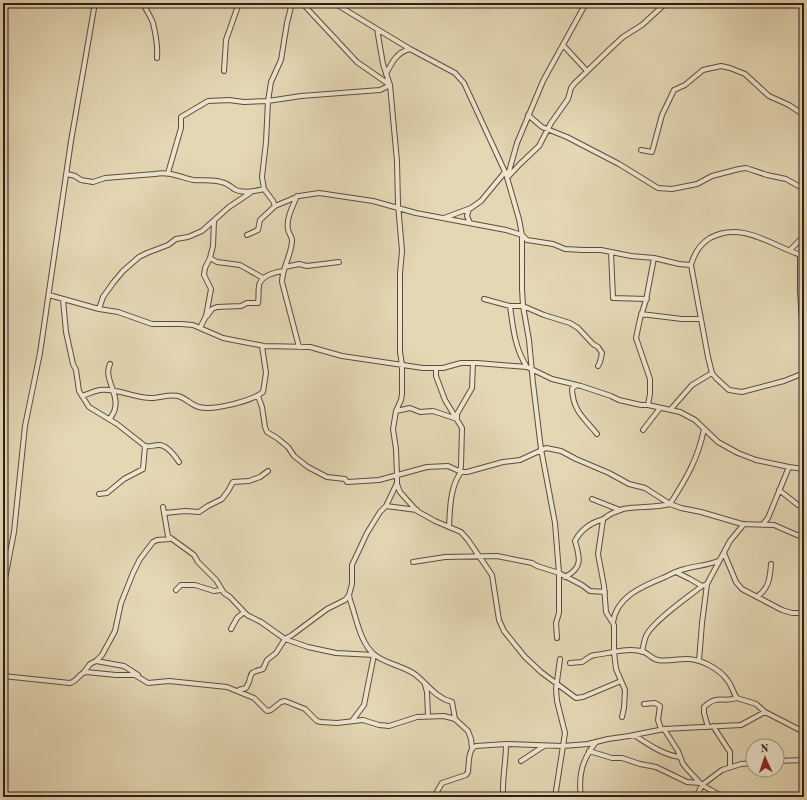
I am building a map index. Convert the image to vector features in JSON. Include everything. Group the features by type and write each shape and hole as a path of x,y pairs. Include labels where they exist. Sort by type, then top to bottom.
{"street":[{"path":"3,589 14,532 25,426 40,353 71,141 95,3"},
{"path":"143,3 152,21 158,45 157,58"},
{"path":"224,72 226,40 239,3"},
{"path":"275,206 264,189 262,168 266,142 268,101 271,82 280,60 292,3"},
{"path":"302,3 357,62 390,85"},
{"path":"334,3 410,49 459,75 505,172 519,219 522,235 523,306 541,449 555,523 559,573 559,613 556,623 556,638"},
{"path":"507,178 517,143 543,80 586,3"},
{"path":"507,178 535,151 543,140 547,130 568,99 571,88 574,84 623,37 642,26 666,3"},
{"path":"238,690 246,688 250,682 251,673 264,668 266,660 276,653 285,639 327,609 345,600 349,595 352,584 352,565 367,533 380,512 386,506 396,483 396,449 393,429 396,411 402,394 402,365 400,352 402,251 398,208 397,161 390,85 381,55 377,29"},
{"path":"563,44 587,71"},
{"path":"386,74 397,56 402,51 410,49"},
{"path":"641,150 652,152 662,115 674,90 685,85 703,70 721,66 745,74 769,96 789,105 804,115"},
{"path":"168,173 181,128 182,117 208,101 268,101 301,96 380,90 390,85"},
{"path":"528,116 547,130 567,137 658,188 672,189 697,184 712,176 746,168 786,179 804,189"},
{"path":"67,174 81,180 93,182 105,178 162,172 193,180 220,181 231,185 235,190 250,192 264,189"},
{"path":"443,218 469,209 481,201 505,172"},
{"path":"98,309 103,297 113,283 123,271 139,257 147,252 168,245 176,239 188,237 202,231 229,207 250,192"},
{"path":"247,235 258,230 260,220 275,206 297,196 319,193 374,201 443,218 506,230 522,235 527,240 553,244 565,249 601,250 691,265"},
{"path":"297,196 288,221 288,229 292,240 282,282 299,346"},
{"path":"469,209 467,216 470,223"},
{"path":"206,316 211,290 204,274 213,246 214,220"},
{"path":"804,352 800,291 802,255 757,236 736,231 719,233 706,241 698,249 691,265 713,373 729,390 742,392 784,381 804,373"},
{"path":"790,250 804,236"},
{"path":"611,252 613,298 647,299"},
{"path":"210,258 218,262 240,265 264,278"},
{"path":"648,404 650,379 636,338 641,314 647,299 654,258"},
{"path":"200,328 206,316 212,309 217,307 241,306 258,303 258,286 260,282 264,278 278,271 299,264 307,266 339,262"},
{"path":"49,295 98,309 117,312 152,324 181,324 200,328 223,338 262,346 299,346 317,348 342,356 402,365 436,368 449,368 461,364 473,363 520,366 552,379 576,385 619,400 671,409 688,416 718,442 738,453 756,460 804,469"},
{"path":"484,299 510,306 523,306 544,315 570,323 578,328 593,344 598,347 602,353 598,366"},
{"path":"63,300 66,332 73,364 76,370 79,391 89,407 133,435 145,446 151,447 161,445 166,447 179,462"},
{"path":"510,306 518,350 527,368"},
{"path":"641,314 682,319 701,319"},
{"path":"82,396 100,390 152,398 157,396 179,396 197,406 207,408 236,404 258,396 263,392 266,373 262,346"},
{"path":"457,419 457,414 472,388 473,363"},
{"path":"110,364 108,373 116,399 116,408 110,419"},
{"path":"436,368 436,376 444,400 462,428 461,466 452,496 449,527"},
{"path":"671,409 692,385 713,373"},
{"path":"576,385 572,389 572,398 576,408 582,418 597,434"},
{"path":"258,396 262,407 266,430 288,447 294,456 314,471 327,477 345,479 346,482 368,482 427,467 448,466 460,472 467,472 503,462 520,460 546,448 561,451 629,484 645,488 670,504 681,508 744,524 774,525 797,535 804,536"},
{"path":"396,411 410,408 420,412 434,411 457,419"},
{"path":"643,430 660,408"},
{"path":"565,577 573,572 579,564 578,549 575,541 578,535 594,522 602,520 620,510 657,507 670,504 692,468 699,453 704,430"},
{"path":"99,494 107,493 124,479 143,469 145,446"},
{"path":"763,524 768,518 789,467"},
{"path":"165,513 185,511 199,512 222,499 233,482 250,481 260,477 268,471"},
{"path":"396,483 400,492 417,510 435,521 461,532 468,540 492,575 499,620 504,631 525,657 556,684 573,696 579,698 622,681"},
{"path":"779,490 798,505"},
{"path":"592,499 620,510"},
{"path":"386,506 417,510"},
{"path":"163,507 167,534 170,538 194,555 198,562 216,580 222,590 244,612 285,639 336,653 374,655 408,670 444,700 452,702 455,719"},
{"path":"602,520 598,551 605,592 606,612 613,622"},
{"path":"699,661 707,584 730,541 744,524"},
{"path":"96,662 102,655 115,631 121,603 136,567 153,542 170,538"},
{"path":"724,552 736,582 742,589 782,610 804,613"},
{"path":"413,562 445,557 479,558 497,556 532,563 559,573 590,591 605,592"},
{"path":"622,717 625,690 616,669 614,652 615,634 613,622 617,609 627,596 645,585 686,568 719,561"},
{"path":"757,597 764,592 769,582 771,564"},
{"path":"676,572 690,578 702,586"},
{"path":"176,590 181,584 195,585 214,591 222,590"},
{"path":"642,652 648,632 668,612 702,586 707,584"},
{"path":"349,595 362,639 374,655 364,705 352,721"},
{"path":"231,629 237,618 244,612"},
{"path":"570,663 582,662 591,656 626,650 642,652 657,660 684,659 699,661 723,675 728,680 737,698"},
{"path":"555,797 565,733 557,701 556,684 560,660"},
{"path":"3,676 70,683 76,681 90,664 96,662 124,666 148,683 169,681 219,685 238,690 254,698 267,711 271,710 281,702 285,702 305,709 321,722 337,723 366,720 379,725 389,726 417,717 444,716 455,719 469,734 472,748 468,772 466,775 442,783 434,797"},
{"path":"84,672 135,675 139,677"},
{"path":"425,684 427,692 428,716"},
{"path":"730,767 730,752 710,726 704,713 704,707 712,700 737,698 756,704 765,712 804,732"},
{"path":"644,704 655,702 660,706 658,720 683,764 701,784 723,797"},
{"path":"472,748 486,744 563,746 596,742 608,738 634,735 662,729 741,725 765,712"},
{"path":"634,735 672,756 680,757"},
{"path":"581,797 580,782 585,758 596,742"},
{"path":"503,797 506,744"},
{"path":"521,762 544,746"},
{"path":"589,751 612,758 622,758 656,767 686,782 701,784"},
{"path":"785,761 804,760"},
{"path":"696,797 701,784 716,774 730,767 745,764"}]}
